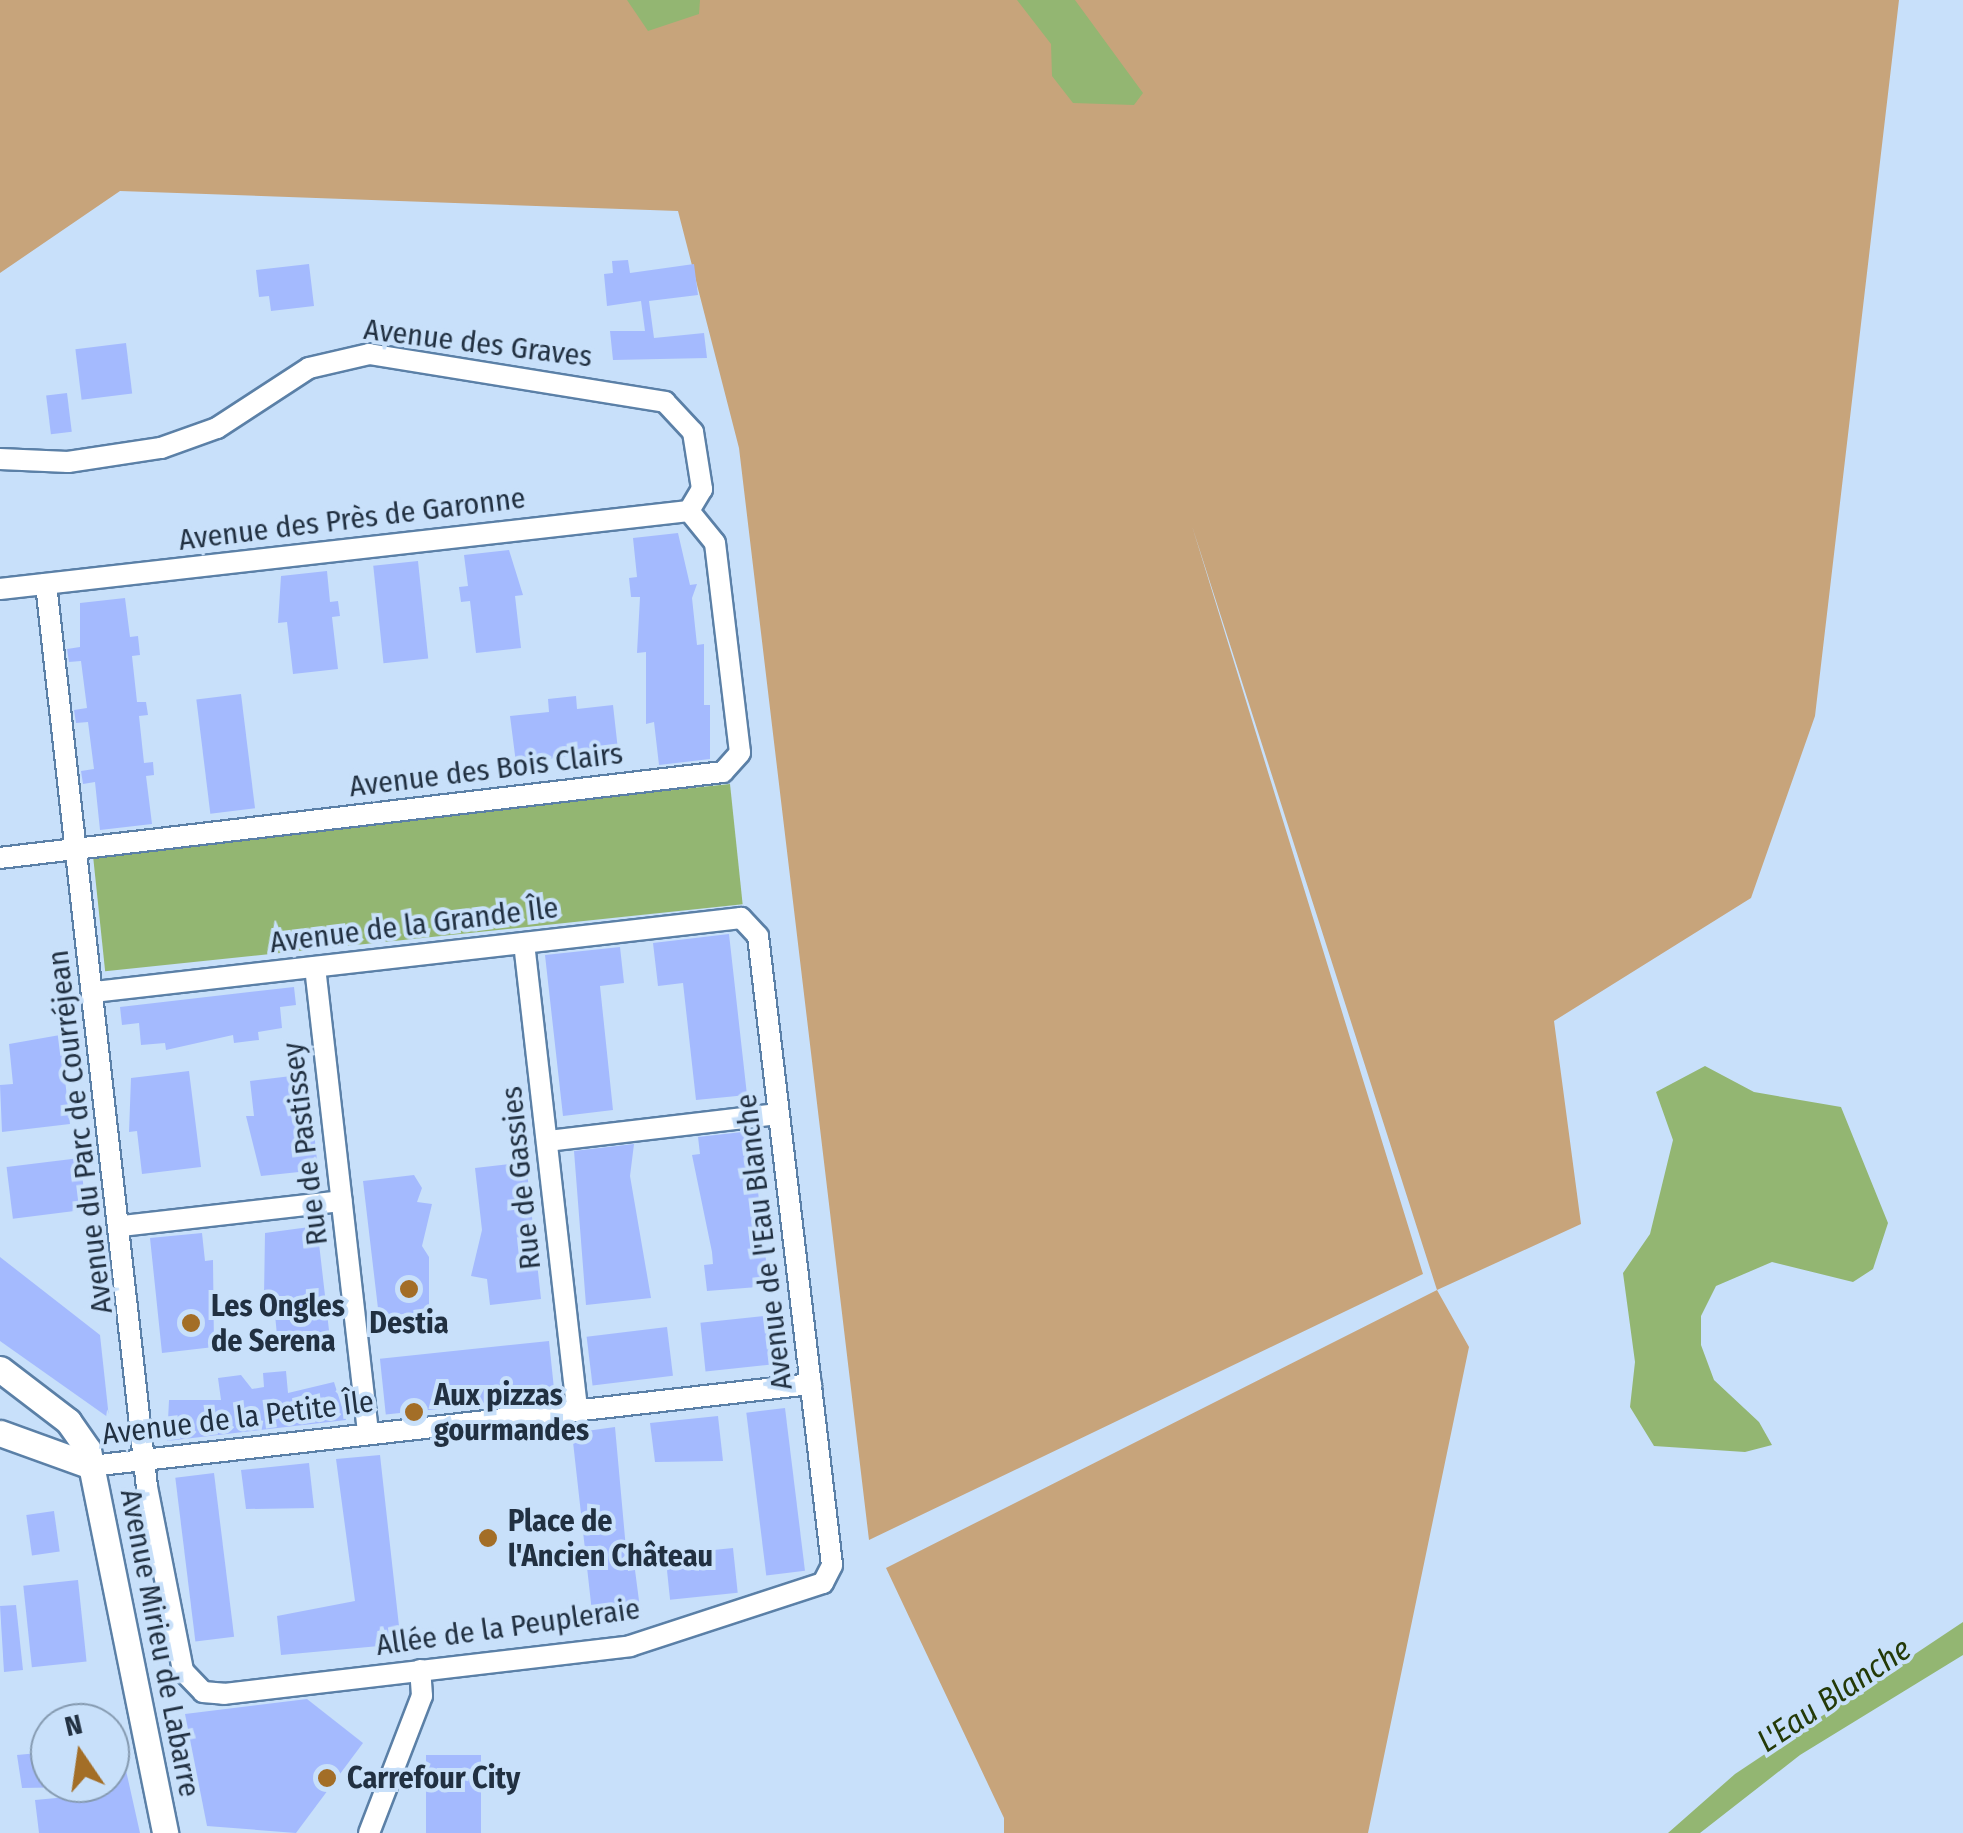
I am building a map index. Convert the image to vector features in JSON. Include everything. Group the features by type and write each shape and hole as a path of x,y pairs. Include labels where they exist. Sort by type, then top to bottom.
{"street":[{"name":"Avenue des Graves","path":"0,459 68,462 161,448 217,428 309,368 369,354 665,402 693,432 702,489 697,518"},
{"name":"Avenue des Près de Garonne","path":"0,589 697,518"},
{"name":"Avenue des Bois Clairs","path":"0,858 723,772 740,752 715,544 697,518"},
{"name":"Avenue du Parc de Courréjean","path":"46,584 147,1458 184,1671"},
{"name":"Avenue de la Grande Île","path":"95,992 741,918"},
{"name":"Avenue de l'Eau Blanche","path":"741,918 758,936 832,1565"},
{"name":"Rue de Gassies","path":"524,943 577,1408"},
{"name":"Rue de Pastissey","path":"315,967 368,1433"},
{"path":"548,1141 778,1114"},
{"path":"122,1226 342,1201"},
{"name":"Avenue Mirieu de Labarre","path":"0,1369 68,1421 91,1466 165,1833"},
{"name":"Avenue de la Petite Île","path":"91,1466 810,1384"},
{"path":"54,1448 68,1421"},
{"name":"Avenue Mirieu de Labarre","path":"0,1433 54,1448 91,1466"},
{"name":"Allée de la Peupleraie","path":"184,1671 203,1692 224,1694 630,1646 811,1588 832,1565"},
{"path":"369,1833 422,1696 420,1670"}],"shaded area":[{"path":"0,0 1899,0 1815,716 1751,898 1554,1021 1581,1224 1437,1290 1192,526 1423,1274 869,1540 739,448 678,211 120,191 0,273"},
{"path":"627,0 700,0 699,14 648,31"},
{"path":"1017,0 1075,0 1143,93 1134,105 1073,103 1052,76 1051,44"},
{"path":"730,784 743,904 105,971 93,851"},
{"path":"1705,1066 1754,1092 1841,1107 1888,1223 1873,1269 1853,1282 1772,1262 1716,1286 1701,1316 1701,1345 1714,1380 1759,1422 1772,1445 1745,1452 1654,1446 1630,1407 1635,1362 1623,1273 1650,1234 1673,1140 1656,1092"},
{"path":"1437,1290 1469,1347 1368,1833 1004,1833 1004,1818 886,1568"},
{"path":"1963,1622 1963,1655 1800,1755 1700,1833 1668,1833 1735,1774"}],"building":[{"path":"628,260 630,273 694,264 698,295 649,301 654,338 704,333 707,358 613,360 610,331 645,331 641,301 607,306 604,274 613,273 612,261"},
{"path":"309,264 314,306 271,311 269,296 259,297 256,270"},
{"path":"126,343 132,394 82,400 75,349"},
{"path":"67,393 72,432 51,434 46,396"},
{"path":"678,533 690,585 697,584 692,598 697,645 704,644 704,705 710,705 710,759 659,765 654,722 646,724 646,652 637,653 640,597 631,597 629,578 637,577 633,538"},
{"path":"509,550 523,595 515,596 521,648 476,653 470,601 461,602 459,587 468,586 464,555"},
{"path":"418,561 428,658 383,663 373,566"},
{"path":"327,571 330,602 338,601 340,616 332,617 338,669 293,674 287,622 278,623 281,576"},
{"path":"125,598 130,637 138,636 140,655 132,656 137,702 146,702 148,715 139,716 144,763 153,762 154,775 146,776 152,824 100,830 95,782 83,784 81,771 94,769 88,722 76,723 74,710 87,708 81,661 69,662 67,649 80,647 80,603"},
{"path":"241,694 255,808 210,814 196,699"},
{"path":"576,696 577,709 613,705 618,750 516,763 510,716 549,712 548,699"},
{"path":"729,934 747,1095 696,1100 683,983 658,986 653,943"},
{"path":"620,947 624,983 600,986 613,1110 563,1116 545,955"},
{"path":"294,987 296,1005 280,1007 282,1028 258,1032 259,1040 234,1043 233,1035 166,1050 165,1043 141,1045 139,1023 122,1025 120,1007"},
{"path":"60,1035 70,1124 2,1132 0,1085 13,1084 9,1044"},
{"path":"189,1071 201,1167 142,1174 137,1131 129,1132 131,1078"},
{"path":"308,1074 318,1170 261,1176 246,1116 254,1116 250,1081"},
{"path":"751,1131 769,1286 707,1291 704,1265 713,1264 712,1252 692,1155 700,1154 698,1137"},
{"path":"634,1144 630,1176 651,1298 586,1305 574,1151"},
{"path":"80,1158 86,1210 13,1219 7,1167"},
{"path":"526,1162 541,1299 490,1305 487,1279 471,1276 482,1230 475,1168"},
{"path":"414,1175 422,1188 417,1202 432,1204 422,1246 429,1257 429,1311 379,1317 363,1181"},
{"path":"317,1226 330,1339 278,1345 273,1295 264,1296 265,1233"},
{"path":"202,1233 205,1261 213,1260 214,1347 162,1353 150,1238"},
{"path":"0,1257 100,1335 109,1418 0,1341"},
{"path":"774,1315 779,1364 706,1371 700,1323"},
{"path":"667,1327 673,1376 593,1386 587,1337"},
{"path":"549,1341 555,1397 386,1414 380,1359"},
{"path":"286,1371 288,1393 334,1382 346,1420 167,1441 169,1400 221,1400 218,1378 241,1375 252,1389 264,1387 263,1373"},
{"path":"785,1408 805,1571 766,1576 746,1413"},
{"path":"718,1416 723,1461 655,1462 650,1423"},
{"path":"615,1427 628,1571 635,1570 641,1616 593,1621 572,1433"},
{"path":"380,1455 401,1644 281,1655 277,1616 355,1601 336,1459"},
{"path":"309,1463 314,1508 246,1509 241,1470"},
{"path":"214,1473 234,1637 195,1642 175,1478"},
{"path":"54,1511 60,1552 32,1555 26,1515"},
{"path":"733,1548 738,1593 670,1600 665,1555"},
{"path":"78,1580 87,1662 32,1667 23,1586"},
{"path":"16,1605 23,1670 4,1672 0,1606"},
{"path":"307,1699 363,1743 296,1833 207,1826 185,1714"},
{"path":"30,1754 30,1788 22,1788 17,1755"},
{"path":"426,1755 481,1755 481,1833 426,1833"},
{"path":"130,1788 140,1833 39,1833 35,1803 130,1803"}],"place":[{"name":"Destia","path":"409,1289"},
{"name":"Les Ongles de Serena","path":"191,1323"},
{"name":"Aux pizzas gourmandes","path":"414,1412"},
{"name":"Place de l'Ancien Château","path":"488,1538"},
{"name":"Carrefour City","path":"327,1778"}],"water label":[{"name":"L'Eau Blanche","path":"1834,1695"}]}
